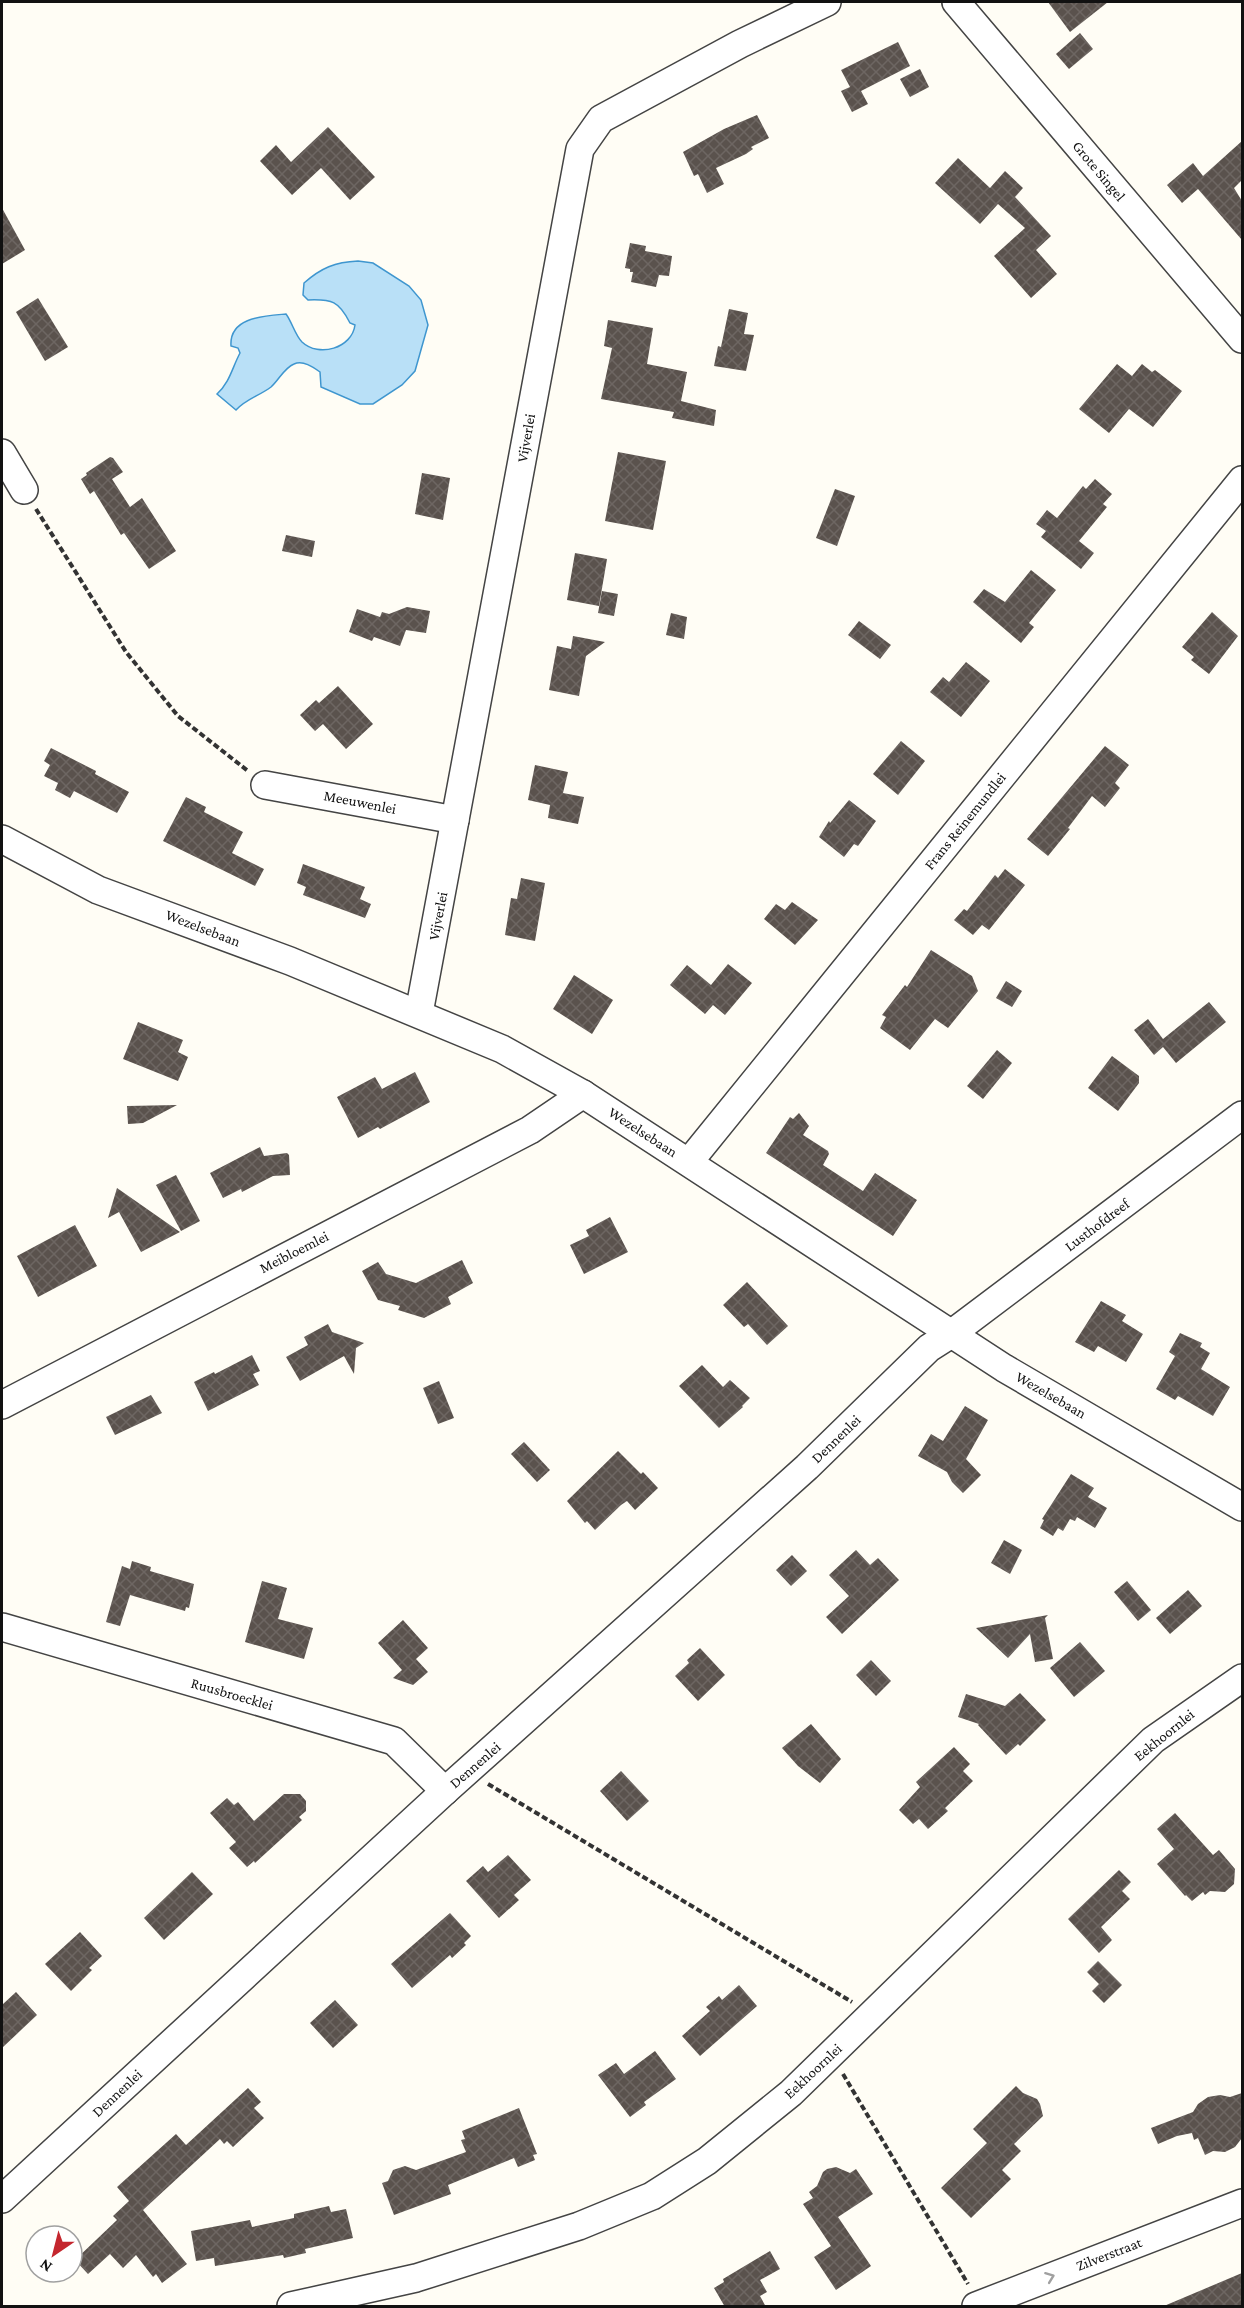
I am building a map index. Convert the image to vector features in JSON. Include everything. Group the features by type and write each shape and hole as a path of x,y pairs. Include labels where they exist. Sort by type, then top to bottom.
{"street":[{"name":"Vijverlei","path":"419,1013 580,149 601,119 740,44 827,2"},
{"name":"Grote Singel","path":"957,2 1242,339"},
{"path":"2,453 24,490"},
{"name":"Frans Reinemundlei","path":"688,1162 1242,480"},
{"name":"Meeuwenlei","path":"265,785 455,820"},
{"name":"Wezelsebaan","path":"2,839 98,890 290,961 502,1049 583,1094 1004,1368 1242,1507"},
{"name":"Meibloemlei","path":"2,1405 530,1130 583,1094"},
{"name":"Lusthofdreef","path":"951,1334 1242,1115"},
{"name":"Dennenlei","path":"2,2199 445,1791 807,1467 929,1348 951,1334"},
{"name":"Ruusbroecklei","path":"2,1627 394,1741 445,1791"},
{"name":"Eekhoornlei","path":"291,2307 416,2278 579,2226 652,2196 707,2161 791,2093 1153,1740 1242,1678"},
{"name":"Zilverstraat","path":"978,2306 1015,2299 1242,2203"}],"path":[{"path":"24,490 126,651 178,716 265,785"},
{"path":"468,1772 873,2015"},
{"path":"831,2054 978,2306"}],"water":[{"path":"358,261 373,263 409,286 421,300 428,325 415,371 402,385 373,404 360,404 321,387 320,372 308,365 297,363 287,368 271,387 236,410 217,394 228,380 240,353 238,348 231,346 232,336 236,329 250,320 286,314 302,342 317,349 334,348 348,340 355,325 350,323 342,310 334,303 308,300 303,295 304,283 316,273 329,267"}],"building":[{"path":"1048,2 1108,2 1070,32"},
{"path":"1080,33 1093,49 1069,69 1056,54"},
{"path":"898,42 910,66 861,91 868,104 852,112 841,91 850,87 841,70"},
{"path":"920,69 929,87 910,97 900,79"},
{"path":"757,115 769,138 751,147 753,149 746,154 716,168 724,184 707,193 698,174 694,176 683,152 724,129"},
{"path":"328,127 375,177 350,200 321,168 292,195 260,161 276,145 291,162"},
{"path":"1242,141 1242,180 1234,188 1242,201 1242,240 1198,189 1182,203 1167,185 1193,163 1203,176"},
{"path":"958,158 990,188 1005,171 1023,188 1015,197 1051,236 1036,250 1057,274 1031,298 994,256 1025,228 998,204 980,224 935,183"},
{"path":"2,208 25,250 2,264"},
{"path":"630,243 646,246 645,251 672,256 669,276 659,275 656,287 631,282 633,272 625,268"},
{"path":"38,298 68,347 45,361 16,312"},
{"path":"729,309 748,313 744,334 754,335 746,371 714,366 718,346 721,347"},
{"path":"608,320 653,328 647,364 687,372 681,401 716,410 714,426 672,418 674,412 601,399 612,348 604,346"},
{"path":"1117,364 1132,376 1142,364 1152,372 1155,370 1182,391 1153,427 1129,409 1109,433 1079,409"},
{"path":"618,452 666,461 653,530 605,521"},
{"path":"110,457 123,472 112,479 130,507 142,498 176,551 149,569 124,533 121,535 94,491 90,494 81,479"},
{"path":"422,473 450,478 443,520 415,514"},
{"path":"1095,479 1112,494 1103,504 1107,507 1079,541 1094,553 1081,569 1041,537 1046,531 1036,524 1047,510 1057,518 1083,486 1086,489"},
{"path":"835,489 855,496 837,546 816,538"},
{"path":"286,535 315,541 312,557 282,551"},
{"path":"575,553 607,559 599,606 567,600"},
{"path":"1031,570 1056,590 1029,623 1034,627 1021,643 973,602 984,589 1005,602"},
{"path":"602,591 618,594 614,616 598,613"},
{"path":"407,607 430,611 426,633 406,630 400,646 374,637 372,641 349,632 357,609 380,617 382,612 389,614"},
{"path":"1212,612 1238,636 1209,674 1191,660 1194,657 1182,647"},
{"path":"671,613 687,617 684,639 666,635"},
{"path":"859,621 891,645 880,659 848,635"},
{"path":"573,636 605,642 586,656 579,696 549,690 557,646 571,649"},
{"path":"966,662 990,681 961,717 930,692 943,677 949,682"},
{"path":"338,686 373,724 346,749 323,724 315,731 300,715 316,700 319,703"},
{"path":"901,741 925,761 898,795 873,774"},
{"path":"1105,746 1129,765 1115,783 1120,788 1105,807 1092,796 1048,856 1027,839"},
{"path":"51,748 96,771 95,774 129,792 117,813 74,791 70,798 55,790 58,783 44,776 50,765 44,761"},
{"path":"535,765 568,772 563,793 584,797 578,824 548,818 550,805 528,800"},
{"path":"186,797 206,807 204,812 243,832 232,853 264,869 255,886 163,841"},
{"path":"849,800 876,821 858,846 854,844 844,857 819,837 829,821 830,823"},
{"path":"303,864 365,887 360,899 371,904 365,918 303,895 306,887 297,883"},
{"path":"1005,869 1025,885 989,930 982,925 973,935 954,920 964,909 967,911 995,875 998,878"},
{"path":"521,878 545,883 535,941 505,935 511,898 517,899"},
{"path":"792,902 818,920 795,945 764,919 776,904 785,910"},
{"path":"931,950 972,976 978,991 948,1028 935,1019 910,1050 880,1028 886,1017 882,1015 905,985 907,987"},
{"path":"728,964 752,983 725,1015 713,1005 705,1014 670,985 687,965 711,985"},
{"path":"574,975 613,1000 592,1034 553,1009"},
{"path":"1006,981 1022,991 1012,1007 996,998"},
{"path":"1209,1002 1226,1022 1176,1063 1163,1047 1154,1055 1134,1030 1148,1019 1163,1039"},
{"path":"138,1022 183,1040 178,1052 188,1057 178,1081 123,1059"},
{"path":"997,1050 1012,1063 983,1099 967,1086"},
{"path":"1112,1056 1139,1076 1139,1083 1118,1111 1088,1088"},
{"path":"415,1072 430,1102 358,1138 337,1097 375,1077 382,1089"},
{"path":"177,1105 143,1123 128,1124 127,1106"},
{"path":"799,1113 809,1126 803,1135 828,1151 829,1154 823,1165 863,1191 875,1173 917,1200 893,1236 766,1153 790,1117 793,1119"},
{"path":"260,1147 264,1156 287,1153 290,1175 273,1176 242,1192 241,1189 223,1198 210,1173"},
{"path":"176,1175 200,1221 181,1231 156,1185"},
{"path":"117,1188 180,1232 141,1252 119,1212 108,1218"},
{"path":"610,1217 628,1252 584,1274 570,1245 589,1236 586,1230"},
{"path":"75,1225 97,1266 38,1297 17,1256"},
{"path":"462,1260 473,1283 448,1297 451,1304 424,1318 398,1310 400,1306 378,1300 362,1271 378,1262 386,1274 416,1283"},
{"path":"747,1282 788,1326 767,1345 748,1324 744,1327 723,1305"},
{"path":"1101,1301 1126,1315 1122,1321 1143,1334 1126,1362 1098,1346 1094,1352 1075,1342"},
{"path":"328,1324 332,1332 364,1343 356,1348 354,1374 344,1356 300,1381 286,1357 308,1345 304,1337"},
{"path":"1180,1333 1202,1343 1200,1347 1210,1353 1201,1369 1230,1387 1213,1416 1178,1396 1175,1400 1156,1389 1175,1356 1169,1352"},
{"path":"252,1355 260,1371 253,1374 259,1385 208,1411 194,1382"},
{"path":"702,1365 723,1387 730,1380 750,1398 719,1428 679,1386"},
{"path":"439,1381 454,1418 438,1424 423,1388"},
{"path":"151,1395 162,1413 115,1435 106,1417"},
{"path":"965,1406 988,1420 966,1459 981,1475 963,1493 952,1482 947,1472 918,1456 931,1434 943,1441"},
{"path":"524,1442 550,1470 537,1482 511,1454"},
{"path":"618,1451 658,1488 635,1510 627,1501 621,1505 595,1530 587,1521 585,1523 567,1501"},
{"path":"1071,1474 1094,1488 1088,1497 1107,1508 1095,1528 1077,1517 1075,1521 1070,1519 1063,1531 1058,1528 1053,1536 1040,1528 1044,1520 1042,1519"},
{"path":"1004,1540 1022,1550 1010,1574 991,1563"},
{"path":"856,1550 870,1565 878,1558 899,1580 842,1634 826,1617 849,1596 829,1575"},
{"path":"792,1555 807,1571 791,1586 776,1570"},
{"path":"132,1561 151,1567 150,1571 194,1584 189,1608 186,1607 185,1611 130,1595 120,1626 106,1622 122,1566 130,1569"},
{"path":"262,1581 287,1588 278,1619 313,1628 304,1659 245,1642"},
{"path":"1127,1581 1151,1610 1138,1621 1114,1592"},
{"path":"1188,1590 1202,1606 1170,1634 1156,1618"},
{"path":"1048,1615 1045,1618 1053,1659 1035,1662 1030,1634 1008,1658 976,1628"},
{"path":"403,1620 428,1648 416,1659 428,1672 413,1685 393,1678 402,1670 378,1643"},
{"path":"1080,1642 1105,1671 1074,1697 1050,1668"},
{"path":"700,1648 725,1675 698,1701 675,1676"},
{"path":"871,1660 891,1681 876,1696 856,1675"},
{"path":"1020,1693 1046,1720 1020,1746 1018,1744 1006,1755 979,1724 958,1717 966,1694 1005,1706"},
{"path":"811,1724 841,1759 820,1783 798,1766 782,1748"},
{"path":"954,1747 970,1764 963,1771 973,1781 945,1808 948,1811 928,1829 919,1819 913,1824 899,1810 920,1787 916,1782"},
{"path":"621,1771 649,1801 627,1821 600,1791"},
{"path":"284,1794 300,1794 306,1801 306,1811 299,1817 302,1820 255,1863 254,1861 247,1867 229,1848 236,1842 210,1813 227,1798 234,1805 238,1802 254,1821"},
{"path":"1175,1813 1213,1855 1219,1850 1235,1869 1234,1884 1225,1892 1210,1891 1205,1895 1203,1892 1192,1901 1157,1864 1174,1849 1157,1829"},
{"path":"508,1855 531,1880 514,1895 519,1900 499,1918 466,1881 483,1866 488,1872"},
{"path":"1119,1870 1131,1882 1122,1891 1130,1899 1101,1927 1112,1940 1099,1953 1068,1919"},
{"path":"192,1872 213,1894 164,1940 144,1918"},
{"path":"450,1913 471,1936 464,1943 466,1945 452,1958 450,1955 412,1988 391,1964"},
{"path":"80,1932 102,1956 71,1991 45,1964"},
{"path":"1098,1961 1122,1985 1104,2003 1092,1991 1099,1984 1087,1972"},
{"path":"739,1985 757,2006 700,2056 682,2036 710,2011 706,2007 719,1996 722,2000"},
{"path":"16,1992 37,2015 2,2048 2,2005"},
{"path":"335,2000 358,2025 333,2048 310,2023"},
{"path":"655,2051 676,2079 644,2102 646,2105 630,2117 598,2075 616,2063 624,2074"},
{"path":"1016,2086 1023,2093 1037,2099 1043,2116 1014,2144 1021,2151 1002,2170 1011,2179 971,2218 941,2188 987,2143 973,2129"},
{"path":"248,2088 261,2102 254,2108 264,2118 233,2147 227,2141 224,2144 220,2139 143,2210 187,2264 162,2283 156,2274 153,2277 136,2255 123,2268 110,2254 88,2274 84,2270 84,2251 117,2220 113,2216 129,2201 117,2187 176,2134 186,2145"},
{"path":"1242,2093 1242,2138 1235,2147 1225,2152 1213,2151 1205,2155 1198,2138 1194,2140 1192,2133 1158,2144 1151,2128 1193,2112 1198,2104 1208,2097 1220,2095 1230,2097"},
{"path":"519,2108 537,2154 533,2155 535,2160 518,2167 514,2158 448,2185 451,2194 394,2215 382,2183 388,2181 393,2170 405,2166 416,2170 466,2152 461,2140 465,2139 462,2131"},
{"path":"836,2167 850,2173 856,2169 873,2194 838,2217 871,2266 836,2290 814,2257 831,2246 803,2204 813,2198 809,2192 817,2186 823,2172"},
{"path":"329,2206 331,2212 346,2209 353,2238 305,2249 306,2253 284,2258 283,2255 215,2266 214,2258 196,2261 191,2231 250,2220 252,2227 294,2218 294,2214"},
{"path":"770,2251 780,2269 760,2280 767,2292 760,2296 766,2307 725,2307 714,2288 724,2282 723,2279"},
{"path":"1242,2273 1242,2307 1164,2307 1164,2306"}]}
